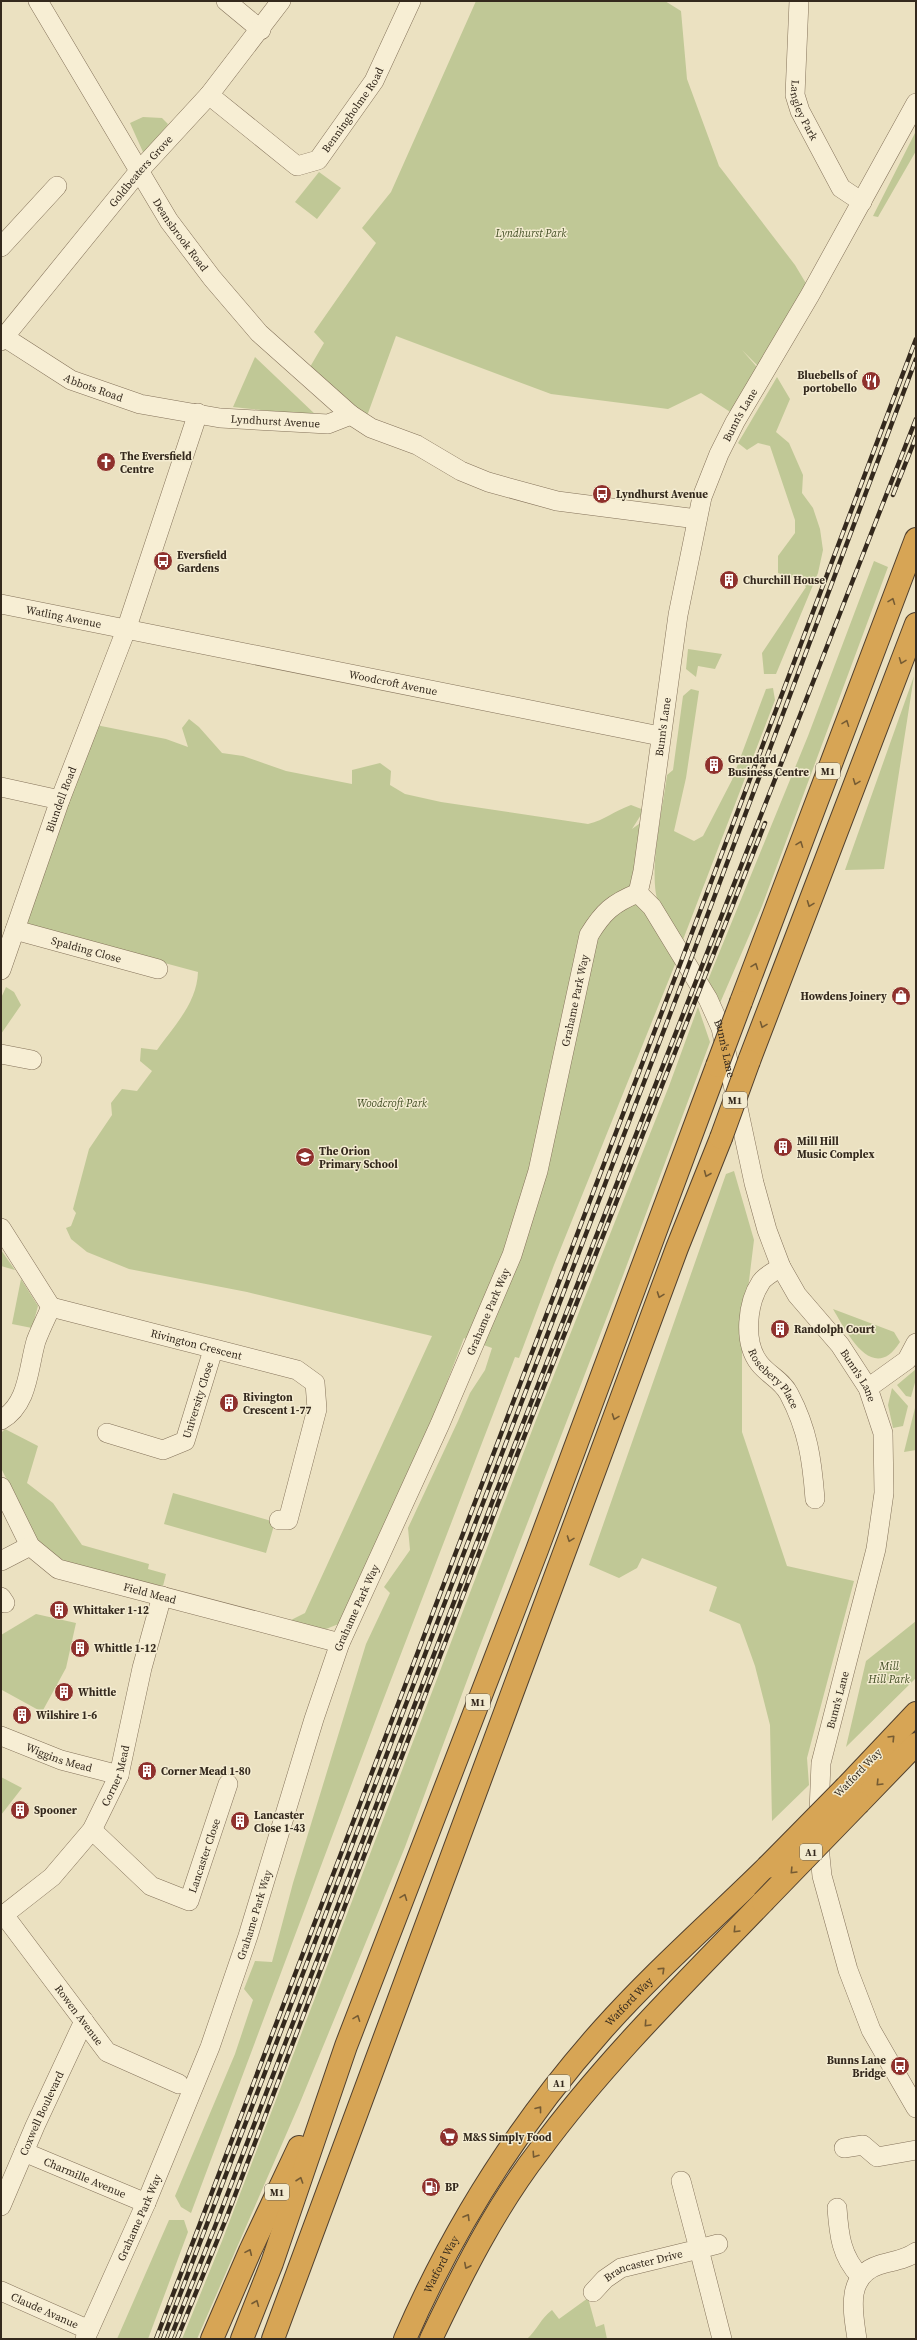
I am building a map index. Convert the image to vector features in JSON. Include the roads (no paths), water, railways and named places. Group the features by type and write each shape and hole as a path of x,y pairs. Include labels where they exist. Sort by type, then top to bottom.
{"highway":[{"name":"M1","path":"242,2339 272,2263 346,2046 531,1565 916,539"},
{"name":"M1","path":"273,2339 677,1248 721,1138 916,624"},
{"name":"Watford Way","path":"405,2339 453,2240 524,2127 604,2029 767,1867 916,1713"},
{"name":"Watford Way","path":"431,2339 472,2257 538,2152 596,2077 916,1744"},
{"name":"M1","path":"212,2339 250,2251 346,2046"}],"street":[{"name":"Deansbrook Road","path":"38,1 169,221 212,278 250,322 305,376 351,415 371,428 417,445 462,471 488,482 557,501 696,518"},
{"path":"226,1 261,30"},
{"name":"Goldbeaters Grove","path":"2,338 139,171 210,95 261,30 281,1"},
{"name":"Benningholme Road","path":"210,95 297,166 318,160 374,81 410,1"},
{"name":"Langley Park","path":"799,1 795,95 800,111 841,188 862,202"},
{"name":"Bunn's Lane","path":"916,103 862,202 735,422 719,454 696,518 678,615 660,736 643,871 638,893 652,907 708,999 721,1028 754,1183 767,1230 781,1268 797,1295 840,1345 868,1388 883,1433 884,1493 876,1550 821,1762 818,1836 822,1876 848,1970 874,2036 916,2108"},
{"path":"1,247 57,186"},
{"name":"Abbots Road","path":"2,338 71,380 140,404 198,413"},
{"path":"126,630 198,413"},
{"name":"Lyndhurst Avenue","path":"198,413 220,418 328,424 351,415"},
{"name":"Watling Avenue","path":"1,604 126,630"},
{"name":"Woodcroft Avenue","path":"126,630 660,736"},
{"name":"Blundell Road","path":"1,970 60,800 126,630"},
{"path":"1,787 60,800"},
{"name":"Grahame Park Way","path":"87,2335 146,2203 210,2047 248,1936 314,1719 340,1643 440,1424 512,1255 538,1171 589,935 600,916 621,899 638,893"},
{"name":"Spalding Close","path":"15,930 158,970"},
{"path":"1,1054 32,1060"},
{"path":"1,1228 51,1307 36,1341 26,1391 7,1417 1,1420"},
{"name":"Rosebery Place","path":"781,1268 762,1280 752,1300 749,1317 752,1348 759,1363 782,1382 802,1423 811,1454 815,1500"},
{"name":"Rivington Crescent","path":"51,1307 212,1350 297,1370 315,1383 317,1409 288,1520 279,1520"},
{"path":"868,1388 907,1360 916,1343"},
{"name":"University Close","path":"107,1433 163,1450 186,1441 212,1350"},
{"name":"Field Mead","path":"1,1487 30,1546 58,1569 340,1643"},
{"path":"1,1561 30,1546"},
{"name":"Corner Mead","path":"3,1916 52,1877 92,1830 118,1775 142,1668 162,1596"},
{"name":"Wiggins Mead","path":"1,1736 61,1760 118,1775"},
{"name":"Lancaster Close","path":"92,1830 151,1886 189,1901 228,1784"},
{"name":"Rowen Avenue","path":"3,1916 107,2052 179,2084"},
{"name":"Coxwell Boulevard","path":"1,2204 84,2022"},
{"path":"844,2148 863,2145 877,2157 916,2150"},
{"name":"Charmille Avenue","path":"24,2152 146,2203"},
{"path":"681,2181 700,2249 722,2339"},
{"path":"837,2208 840,2240 844,2253 851,2266 860,2276"},
{"name":"Brancaster Drive","path":"593,2292 605,2279 621,2268 718,2244"},
{"path":"857,2339 852,2307 855,2289 860,2276 877,2266 906,2258 916,2252"},
{"name":"Claude Avanue","path":"1,2291 87,2335"}],"railway":[{"path":"156,2339 676,975 916,339"},
{"path":"163,2339 682,983 916,359"},
{"path":"170,2339 218,2219 493,1500 916,419"},
{"path":"893,495 916,437"},
{"path":"177,2339 226,2219 499,1501 765,823"}],"place":[{"name":"Bluebells of portobello","path":"871,381"},
{"name":"The Eversfield Centre","path":"106,462"},
{"name":"Lyndhurst Avenue","path":"602,494"},
{"name":"Eversfield Gardens","path":"163,561"},
{"name":"Churchill House","path":"729,580"},
{"name":"Grandard Business Centre","path":"714,765"},
{"name":"Howdens Joinery","path":"901,996"},
{"name":"Mill Hill Music Complex","path":"783,1147"},
{"name":"The Orion Primary School","path":"305,1157"},
{"name":"Randolph Court","path":"780,1329"},
{"name":"Rivington Crescent 1-77","path":"229,1403"},
{"name":"Whittaker 1-12","path":"59,1610"},
{"name":"Whittle 1-12","path":"80,1648"},
{"name":"Whittle","path":"64,1692"},
{"name":"Wilshire 1-6","path":"22,1715"},
{"name":"Corner Mead 1-80","path":"147,1771"},
{"name":"Spooner","path":"20,1810"},
{"name":"Lancaster Close 1-43","path":"240,1821"},
{"name":"Bunns Lane Bridge","path":"900,2066"},
{"name":"M&S Simply Food","path":"449,2137"},
{"name":"BP","path":"431,2187"}],"park label":[{"name":"Lyndhurst Park","path":"531,233"},
{"name":"Woodcroft Park","path":"392,1103"},
{"name":"Mill Hill Park","path":"889,1672"}]}
